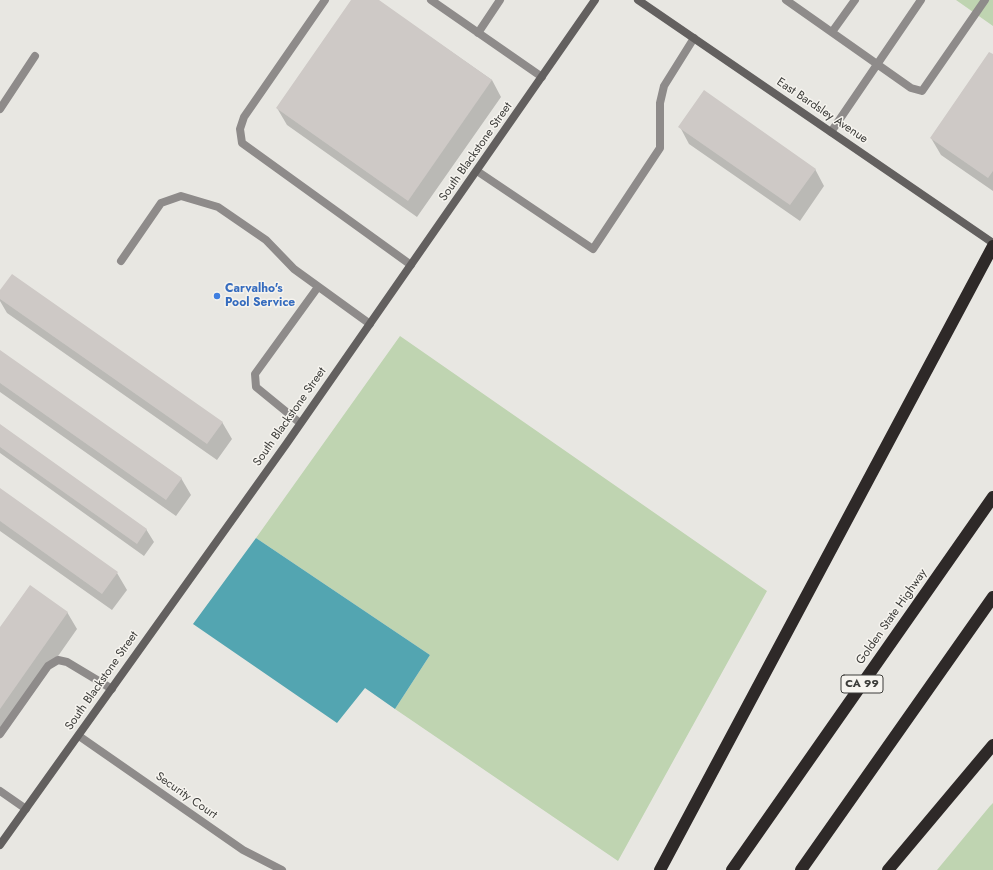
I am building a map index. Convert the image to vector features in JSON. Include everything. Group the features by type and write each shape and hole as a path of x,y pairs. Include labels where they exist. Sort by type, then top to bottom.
{"highway":[{"path":"660,870 993,244"},
{"name":"Golden State Highway","path":"732,870 993,497"},
{"path":"801,870 993,597"},
{"path":"888,870 993,745"}],"main road":[{"name":"South Blackstone Street","path":"0,845 411,266 595,0"},
{"name":"East Bardsley Avenue","path":"638,0 993,244"}],"street":[{"path":"325,0 244,117 240,129 242,143 411,266"},
{"path":"431,0 542,77"},
{"path":"478,33 500,0"},
{"path":"786,0 910,88 922,91 985,0"},
{"path":"832,32 855,0"},
{"path":"831,132 921,0"},
{"path":"477,171 593,249 660,148 660,104 664,86 694,38"},
{"path":"0,109 35,56"},
{"path":"121,261 161,203 181,196 218,207 266,240 294,269 370,324"},
{"path":"300,423 256,387 255,374 318,287"},
{"path":"0,734 48,666 58,660 67,662 112,689"},
{"name":"Security Court","path":"78,736 243,850 282,870"},
{"path":"0,791 26,809"}],"green space":[{"path":"956,0 993,0 993,26"},
{"path":"400,336 767,591 618,861 395,709 430,655 256,538"},
{"path":"993,803 993,870 937,870 990,806"}],"water":[{"path":"256,538 430,655 395,709 365,688 337,723 193,624"}],"building":[{"path":"351,0 379,0 492,80 408,201 276,108"},
{"path":"989,52 993,54 993,171 988,178 930,138"},
{"path":"704,90 816,169 790,205 678,127"},
{"path":"12,274 223,422 207,444 0,299 0,290"},
{"path":"0,350 182,478 166,500 0,383"},
{"path":"0,424 147,529 137,544 0,447"},
{"path":"0,488 118,572 102,594 0,521"},
{"path":"30,585 68,612 0,709 0,627"}],"place":[{"name":"Carvalho's Pool Service","path":"217,296"}]}
